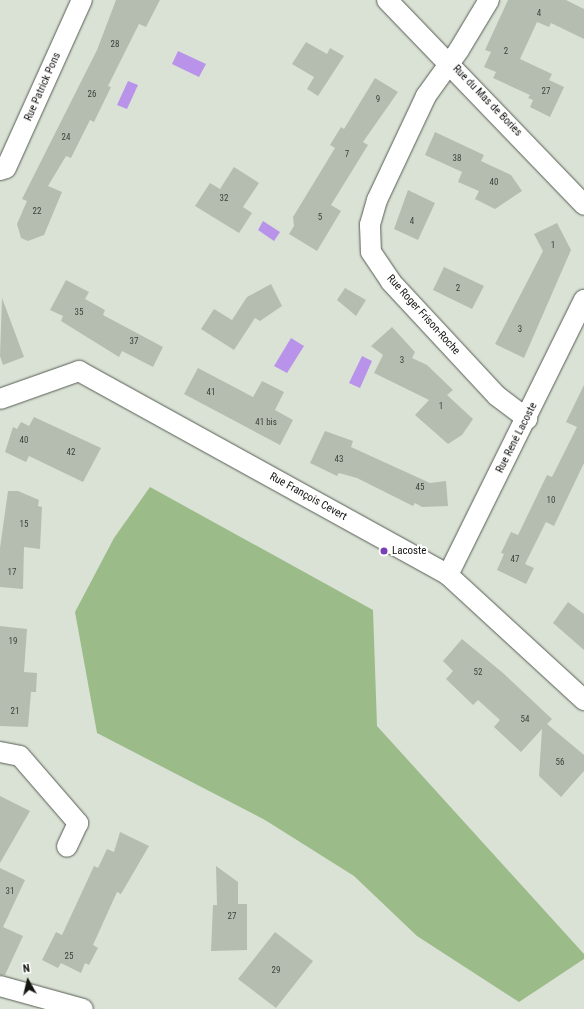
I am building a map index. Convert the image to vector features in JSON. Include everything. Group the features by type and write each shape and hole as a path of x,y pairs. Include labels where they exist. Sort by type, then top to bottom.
{"street":[{"name":"Rue Patrick Pons","path":"0,170 6,168 82,0"},
{"name":"Rue du Mas de Bories","path":"387,0 584,205"},
{"name":"Rue Roger Frison-Roche","path":"489,0 426,96 377,200 370,225 371,252 391,282 481,379 527,419"},
{"name":"Rue René Lacoste","path":"448,575 527,419 584,300"},
{"name":"Rue François Cevert","path":"0,399 79,371 448,575 584,700"},
{"path":"0,752 20,756 78,823 67,847"},
{"path":"0,986 79,1008"}],"green space":[{"path":"150,487 373,610 377,726 584,954 584,959 519,1002 417,936 354,876 265,820 97,733 75,612 114,538"}],"shaded area":[{"path":"178,51 206,64 199,77 172,64"},
{"path":"128,81 138,85 127,109 117,105"},
{"path":"263,221 280,232 274,241 258,230"},
{"path":"291,338 304,346 287,373 274,366"},
{"path":"362,356 372,361 360,388 349,383"}],"building":[{"path":"116,0 160,0 146,27 139,24 108,86 111,87 94,122 90,120 71,158 66,156 48,186 62,192 44,235 28,241 21,238 17,224 27,201 22,199 97,50"},
{"path":"508,0 566,0 584,9 584,39 551,23 549,27 537,22 520,59 552,74 549,80 564,87 550,117 530,107 533,100 528,98 530,95 493,78 496,72 484,67 491,52 485,50"},
{"path":"306,42 327,54 330,48 344,56 318,96 307,89 314,77 292,64"},
{"path":"375,78 398,92 363,142 368,145 331,205 341,211 317,251 289,234 294,226 293,217 335,148 330,145 341,127 344,129"},
{"path":"435,132 484,155 481,161 511,175 522,191 495,209 475,199 479,191 458,182 462,172 425,155"},
{"path":"234,167 259,183 243,207 252,213 239,233 195,206 210,183 220,189"},
{"path":"408,190 435,203 418,240 394,229"},
{"path":"557,223 571,250 524,358 495,344 543,251 534,234"},
{"path":"444,267 484,286 472,309 433,290"},
{"path":"66,280 89,292 85,299 105,310 103,315 163,347 153,367 122,351 119,357 61,321 63,316 50,310"},
{"path":"271,284 282,306 260,321 255,318 234,350 201,329 214,309 232,320 247,297"},
{"path":"345,288 366,300 356,316 337,300"},
{"path":"2,298 24,357 3,365 0,356"},
{"path":"392,327 415,352 412,358 427,365 453,390 447,395 473,419 462,435 448,444 415,415 429,400 374,373 383,355 371,346"},
{"path":"198,368 253,397 262,381 284,392 275,410 293,420 280,445 184,394"},
{"path":"584,385 584,463 554,526 546,522 525,564 534,568 526,584 497,570 504,554 501,553 511,532 518,535 547,475 552,477 577,427 566,422"},
{"path":"34,417 101,448 83,482 29,456 26,462 5,452 13,427 17,429 21,422 29,426"},
{"path":"325,431 353,441 351,447 430,483 446,481 448,506 422,507 415,503 413,506 357,478 339,473 337,476 310,463"},
{"path":"8,491 18,491 39,500 38,506 42,507 40,549 24,547 23,589 0,587 0,548"},
{"path":"568,602 584,614 584,650 553,623"},
{"path":"0,626 27,629 24,672 37,673 36,692 31,692 28,727 0,726"},
{"path":"462,639 503,673 552,719 547,724 584,755 584,771 561,797 539,776 542,729 521,752 494,727 500,720 478,700 473,705 446,679 453,671 443,661"},
{"path":"0,796 30,811 0,863"},
{"path":"120,832 149,846 121,894 117,892 93,945 98,948 89,965 85,963 81,973 61,963 58,968 42,960 56,932 62,935 94,866 98,868 107,849 114,852"},
{"path":"216,866 238,882 238,904 247,904 247,950 211,951 213,905 217,905"},
{"path":"0,868 25,880 3,927 23,936 5,975 0,975"},
{"path":"275,932 313,961 276,1008 238,979"}],"place":[{"name":"Lacoste","path":"384,551"}]}
